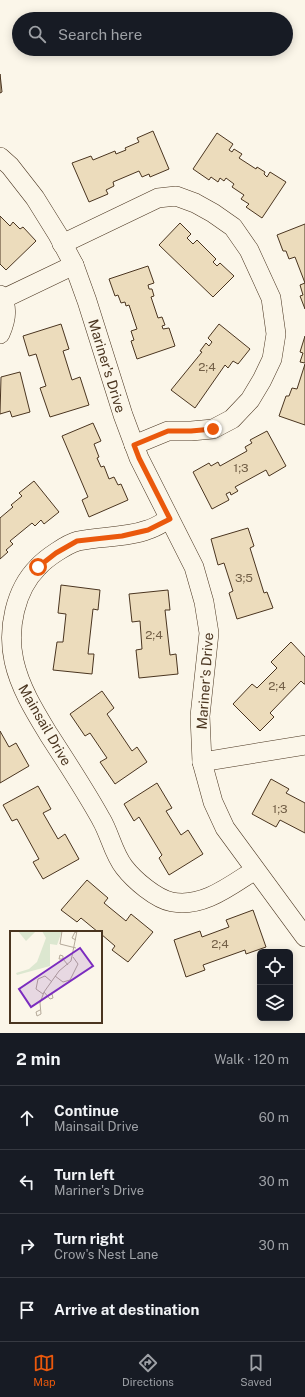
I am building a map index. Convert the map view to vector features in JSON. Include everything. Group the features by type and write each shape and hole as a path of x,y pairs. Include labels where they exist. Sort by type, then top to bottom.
{"street":[{"name":"Mariner's Drive","path":"0,156 36,198 74,265 123,415 139,458 194,567 204,602 209,632 200,716 202,762 213,802 225,828 305,937"},
{"path":"62,244 158,198 176,196 195,203 233,227 249,250 271,298 276,334 272,359 250,400 232,419 213,429 168,431 134,445"},
{"path":"0,334 5,324 6,310 2,297 74,265"},
{"name":"Mainsail Drive","path":"170,519 148,530 122,536 77,541 56,553 38,567 25,586 16,605 11,634 14,661 30,705 102,820 122,866 135,880 149,891 171,902 190,902 210,897 255,870"},
{"path":"202,762 305,745"}],"building":[{"path":"0,74 2,92 0,93"},
{"path":"153,131 169,169 150,177 149,174 142,177 139,171 113,182 114,186 106,190 108,194 89,202 72,163 91,156 93,160 115,151 116,154 139,142 137,138"},
{"path":"217,133 233,144 229,150 232,152 234,149 242,154 239,158 256,169 257,167 265,172 264,174 267,177 270,172 286,182 262,218 246,207 249,204 241,199 244,195 232,187 234,184 226,178 224,181 220,178 218,182 211,177 209,180 193,169"},
{"path":"0,216 10,226 13,222 20,229 23,227 36,241 6,270 0,264"},
{"path":"180,223 191,234 187,238 193,244 197,240 216,259 213,262 217,266 220,263 234,276 213,297 159,245"},
{"path":"305,224 305,283 295,257 289,259 286,251 283,251 277,235"},
{"path":"148,266 154,283 148,285 149,289 152,289 154,296 151,297 158,318 162,317 165,325 162,326 163,329 169,328 175,346 137,359 131,341 134,340 131,331 137,329 129,305 126,306 125,302 121,303 118,295 115,296 109,279"},
{"path":"305,283 305,309 300,296 303,295 300,285"},
{"path":"61,324 69,349 63,351 72,380 80,377 89,405 50,417 40,388 46,386 36,354 29,356 23,336"},
{"path":"219,324 250,349 238,364 233,361 228,368 225,365 195,408 171,390 202,352 200,351 206,343 209,346 212,342 208,338"},
{"path":"305,336 305,363 300,362 303,353 300,352"},
{"path":"305,364 305,425 279,416 286,396 289,396 292,388 297,389"},
{"path":"20,372 30,412 12,417 10,411 0,414 1,377"},
{"path":"93,423 101,441 94,444 99,457 97,458 101,467 104,466 109,479 114,477 118,485 121,484 128,500 89,517 82,500 88,497 62,436"},
{"path":"267,431 286,466 269,476 266,470 235,487 238,491 231,495 230,492 226,494 229,500 212,509 193,472 209,463 211,466 218,462 220,466 247,451 245,447 252,443 250,440"},
{"path":"34,481 59,512 44,524 41,520 35,526 32,523 10,541 13,544 6,550 8,552 0,559 0,518 13,507 11,505 22,496 19,493"},
{"path":"248,528 254,546 250,548 264,593 267,592 273,608 237,619 229,593 233,591 224,563 218,565 211,539"},
{"path":"61,585 100,590 98,610 93,609 88,654 94,654 92,674 53,670 57,642 63,642 66,614 58,613"},
{"path":"168,590 170,610 165,610 170,655 176,654 178,674 139,678 136,650 142,649 140,621 132,622 129,594"},
{"path":"291,642 305,657 305,684 301,681 270,713 274,717 260,731 233,704 252,684 257,688 277,668 271,662"},
{"path":"102,691 114,708 107,714 132,751 137,747 147,762 115,784 100,762 107,758 90,733 85,736 70,714"},
{"path":"0,731 9,747 16,743 29,766 0,783"},
{"path":"271,779 289,789 286,793 305,803 305,833 280,820 276,827 252,814"},
{"path":"157,783 172,808 166,811 181,835 188,830 203,854 169,875 159,858 162,855 139,817 134,821 124,804"},
{"path":"38,786 51,809 43,813 58,839 65,834 79,859 43,879 33,862 39,859 17,819 12,821 3,805"},
{"path":"87,880 108,898 104,903 126,921 131,914 153,932 128,962 112,950 115,946 102,935 102,931 97,931 81,918 77,922 61,910"},
{"path":"253,910 266,947 246,954 245,950 203,965 205,970 186,977 174,940 200,931 202,937 229,927 226,920"}],"route":[{"path":"38,567 56,553 77,541 122,536 148,530 170,519 134,445 168,431 213,429"}]}
